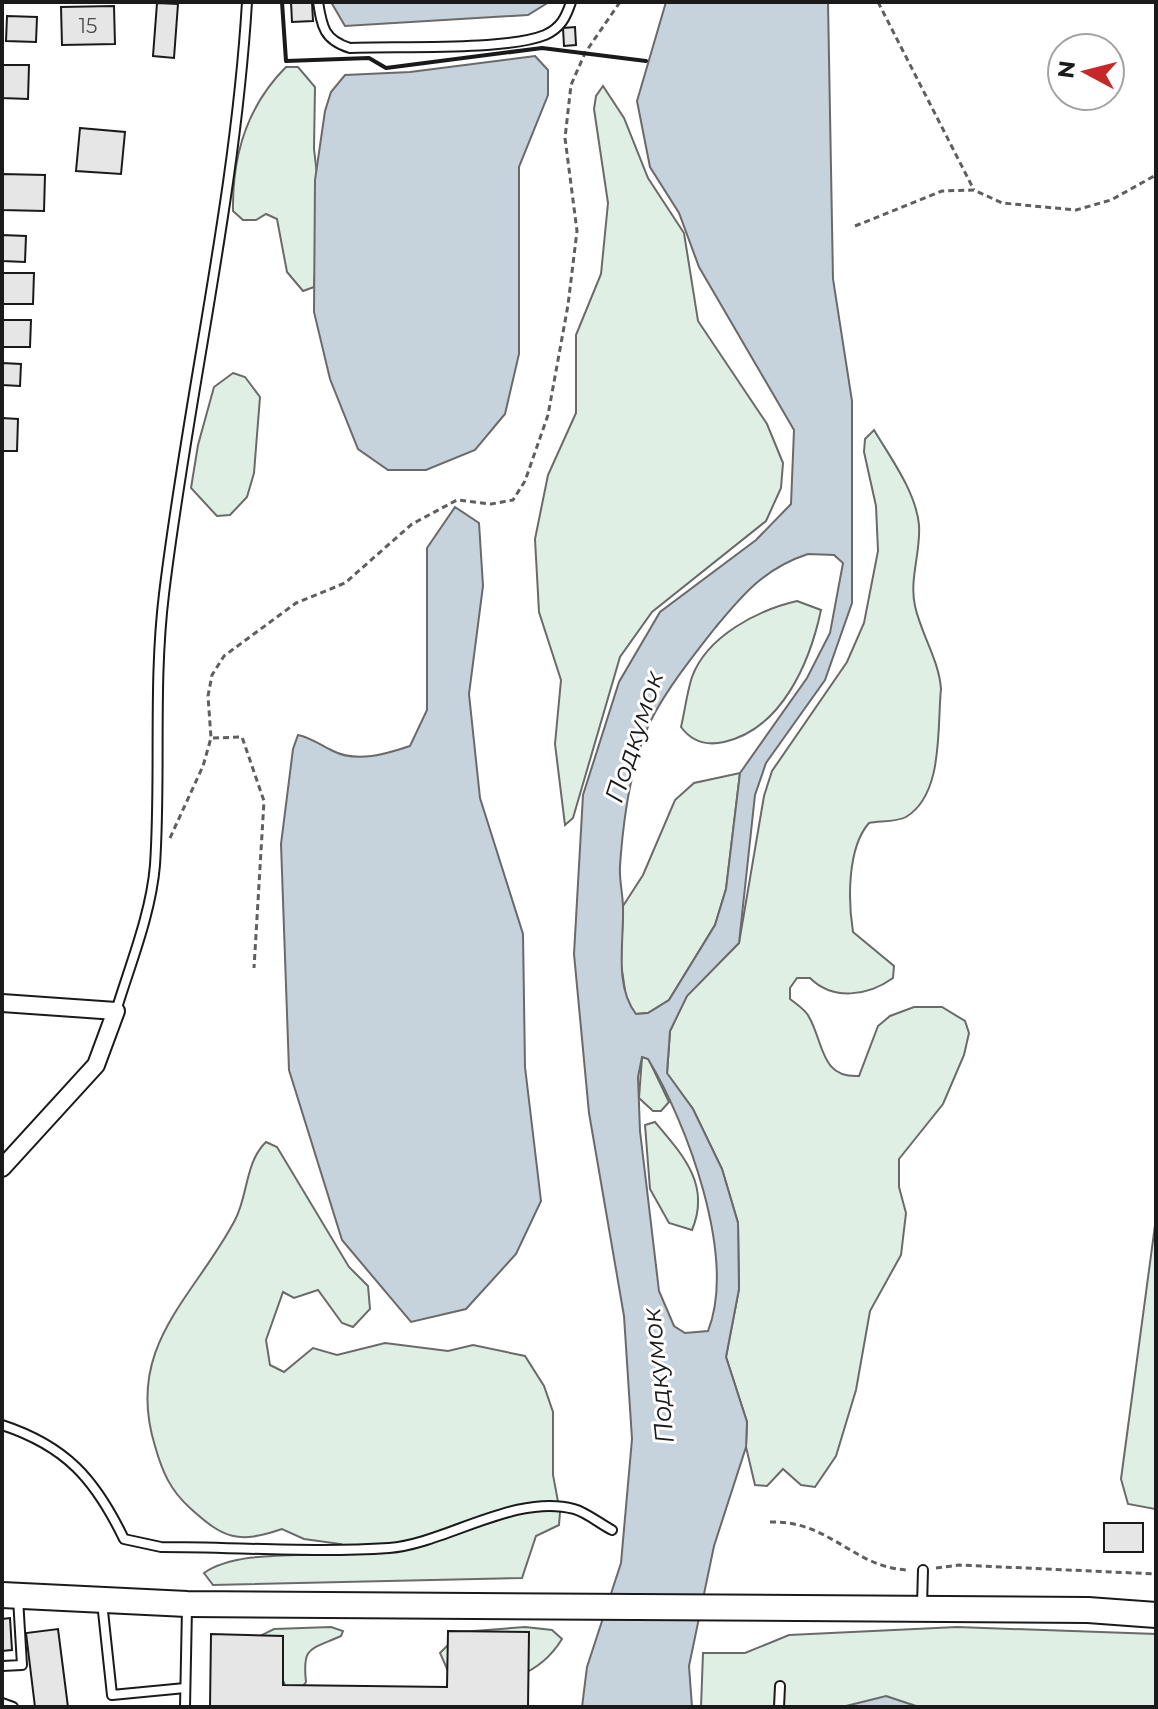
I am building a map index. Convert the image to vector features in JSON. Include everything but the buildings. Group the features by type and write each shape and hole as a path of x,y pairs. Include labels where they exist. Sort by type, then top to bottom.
{"street":[{"path":"2,1003 116,1011 96,1065 2,1168"},
{"path":"10,1596 187,1604 1088,1610 1156,1615"}],"lane":[{"path":"116,1011 155,868 159,629 173,515 199,377 243,67 247,2"},
{"path":"318,2 323,31 333,43 350,48 519,42 547,34 565,20 571,2"},
{"path":"2,1425 50,1444 85,1475 107,1505 124,1539 161,1547 391,1548 433,1537 483,1518 536,1509 574,1509 612,1530"},
{"path":"922,1610 923,1570"},
{"path":"2,1666 22,1665 10,1596"},
{"path":"102,1601 112,1695 185,1688"},
{"path":"185,1707 187,1604"},
{"path":"779,1707 780,1686"},
{"path":"2,1703 13,1707"}],"path":[{"path":"155,868 197,781 211,738 208,696 212,675 224,656 296,603 345,583 412,524 457,500 491,504 513,500 525,481 548,415 577,231 565,138 571,85 585,53 620,2"},
{"path":"878,2 974,190"},
{"path":"855,226 942,191 974,190 1002,203 1076,210 1111,200 1156,175"},
{"path":"211,738 242,737 264,801 254,968"},
{"path":"770,1522 791,1522 824,1532 891,1569 923,1570 959,1565 1156,1574"}],"green space":[{"path":"286,67 298,67 315,87 314,149 320,200 314,287 303,291 287,272 277,219 266,214 256,220 243,220 233,211 235,171 244,133 261,99"},
{"path":"603,86 624,118 648,178 684,233 698,321 767,424 783,463 781,488 766,521 652,612 620,657 573,818 565,825 555,744 561,680 539,612 535,539 548,475 576,413 576,335 601,274 608,203 594,109 596,96"},
{"path":"233,373 245,377 260,397 254,473 247,497 230,515 217,516 191,488 198,445 214,387"},
{"path":"874,430 901,475 917,513 919,535 914,596 941,689 936,759 927,793 918,806 902,819 869,823 853,860 850,905 853,932 894,966 893,978 873,989 840,993 810,978 797,978 790,988 790,999 808,1014 830,1065 846,1075 859,1076 878,1026 890,1016 914,1007 942,1007 965,1021 969,1033 964,1055 943,1104 899,1159 899,1187 906,1213 901,1255 870,1311 856,1390 836,1456 815,1487 801,1485 783,1469 767,1486 755,1485 746,1447 747,1422 726,1357 739,1289 738,1223 722,1169 693,1109 667,1074 670,1031 687,995 739,943 764,796 772,771 847,662 864,623 878,551 876,506 864,452 865,439"},
{"path":"797,601 821,610 801,671 777,708 744,735 724,742 705,743 690,736 681,727 689,689 699,662 709,649 751,618"},
{"path":"740,773 726,889 715,925 669,1000 648,1013 635,1014 627,1004 621,964 623,906 643,875 675,800 694,783"},
{"path":"642,1057 648,1058 669,1102 661,1111 653,1111 639,1098"},
{"path":"655,1122 684,1159 696,1185 697,1214 692,1230 669,1223 650,1189 645,1125"},
{"path":"266,1142 277,1147 349,1267 368,1286 370,1309 353,1327 342,1323 318,1290 294,1298 283,1292 266,1340 270,1365 284,1372 313,1348 337,1355 385,1343 448,1351 473,1345 525,1356 544,1386 553,1412 553,1475 560,1512 559,1525 536,1536 522,1578 213,1585 204,1573 234,1561 252,1558 341,1553 341,1544 304,1539 282,1529 254,1536 232,1536 202,1518 183,1501 168,1480 155,1446 148,1411 149,1379 156,1351 183,1299 235,1220 250,1169"},
{"path":"1156,1218 1155,1509 1128,1504 1121,1479"},
{"path":"331,1627 343,1631 341,1636 310,1651 305,1662 306,1682 295,1696 289,1693 269,1652 252,1640 274,1629"},
{"path":"525,1627 552,1630 562,1639 552,1653 529,1671 501,1681 456,1689 440,1653 461,1632"},
{"path":"957,1627 1156,1634 1156,1707 701,1707 703,1653 745,1653 789,1635"}],"water":[{"path":"331,2 549,2 528,15 345,26"},
{"name":"Подкумок","path":"666,2 828,2 833,279 852,401 852,603 825,680 766,763 755,795 739,943 687,996 670,1031 667,1073 693,1109 722,1169 738,1223 739,1289 726,1357 747,1422 746,1447 714,1546 689,1666 692,1707 582,1707 587,1667 621,1563 632,1439 624,1316 589,1113 574,954 583,795 619,682 660,612 756,540 791,504 794,430 699,267 679,213 650,167 637,101","holes":["808,554 834,555 843,563 830,633 807,678 740,773 726,889 715,925 669,1000 648,1013 636,1014 629,1003 622,977 620,866 628,796 647,729 678,677 735,604 767,575","642,1057 648,1059 678,1118 704,1191 716,1266 715,1301 708,1331 685,1333 674,1326 659,1291 640,1131 638,1077"]},
{"path":"535,56 548,70 548,95 519,167 519,354 505,414 475,450 426,470 388,470 358,449 330,379 314,312 315,180 325,111 331,92 345,75 410,72"},
{"path":"455,507 479,523 483,586 469,694 480,798 523,934 525,1067 541,1201 516,1254 466,1309 411,1322 342,1240 289,1070 281,844 293,749 298,735 342,755 362,757 410,746 427,710 427,548"},
{"path":"886,1696 919,1707 842,1707"}],"wall":[{"path":"282,2 286,61 369,58 386,68 542,48 646,61"}]}
